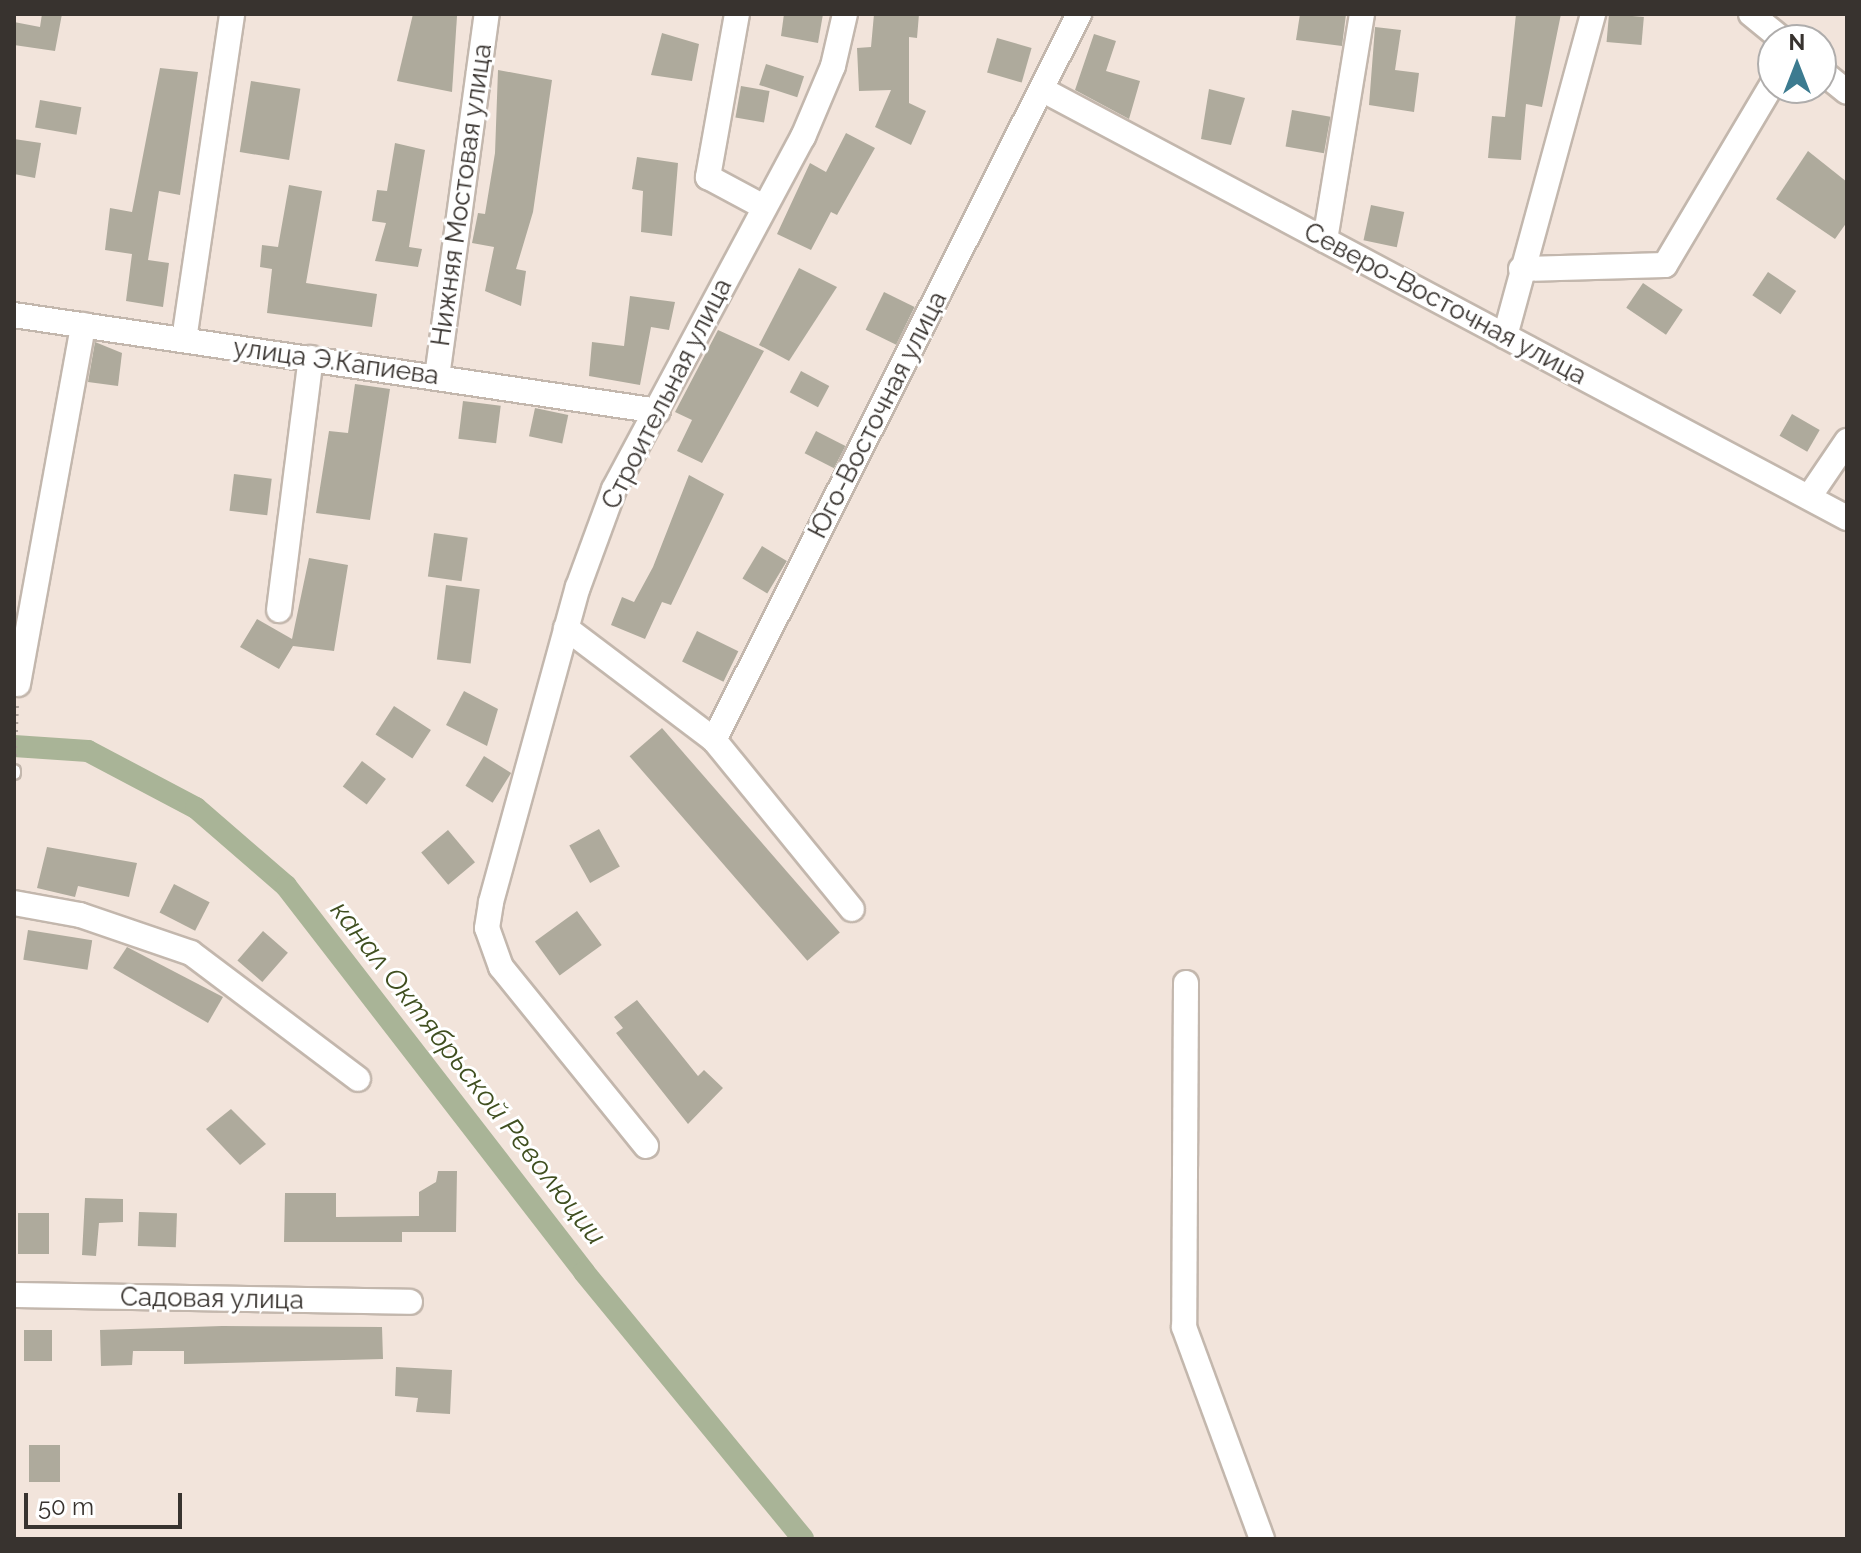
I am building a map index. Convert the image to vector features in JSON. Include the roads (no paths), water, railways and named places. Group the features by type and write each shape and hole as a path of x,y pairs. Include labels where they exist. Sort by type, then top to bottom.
{"street":[{"path":"184,340 232,14"},
{"name":"Нижняя Мостовая улица","path":"437,377 487,14"},
{"path":"737,14 708,177 764,207"},
{"name":"Строительная улица","path":"646,1146 501,967 487,928 566,628 614,489 764,207 833,66 845,14"},
{"name":"Юго-Восточная улица","path":"714,740 1079,14"},
{"path":"1325,240 1362,14"},
{"path":"1505,336 1593,14"},
{"name":"Северо-Восточная улица","path":"1043,90 1847,518"},
{"path":"1521,269 1665,265 1761,104"},
{"name":"улица Э.Капиева","path":"14,315 658,411"},
{"path":"16,684 83,325"},
{"path":"279,610 311,358"},
{"path":"1809,497 1847,441"},
{"path":"566,628 714,740 852,909"},
{"path":"14,903 80,915 191,953 358,1079"},
{"path":"1186,983 1184,1327 1262,1539"},
{"name":"Садовая улица","path":"14,1295 410,1302"}],"waterway":[{"name":"канал Октябрьской Революции","path":"14,746 88,751 196,808 286,886 584,1272 803,1539"}]}
